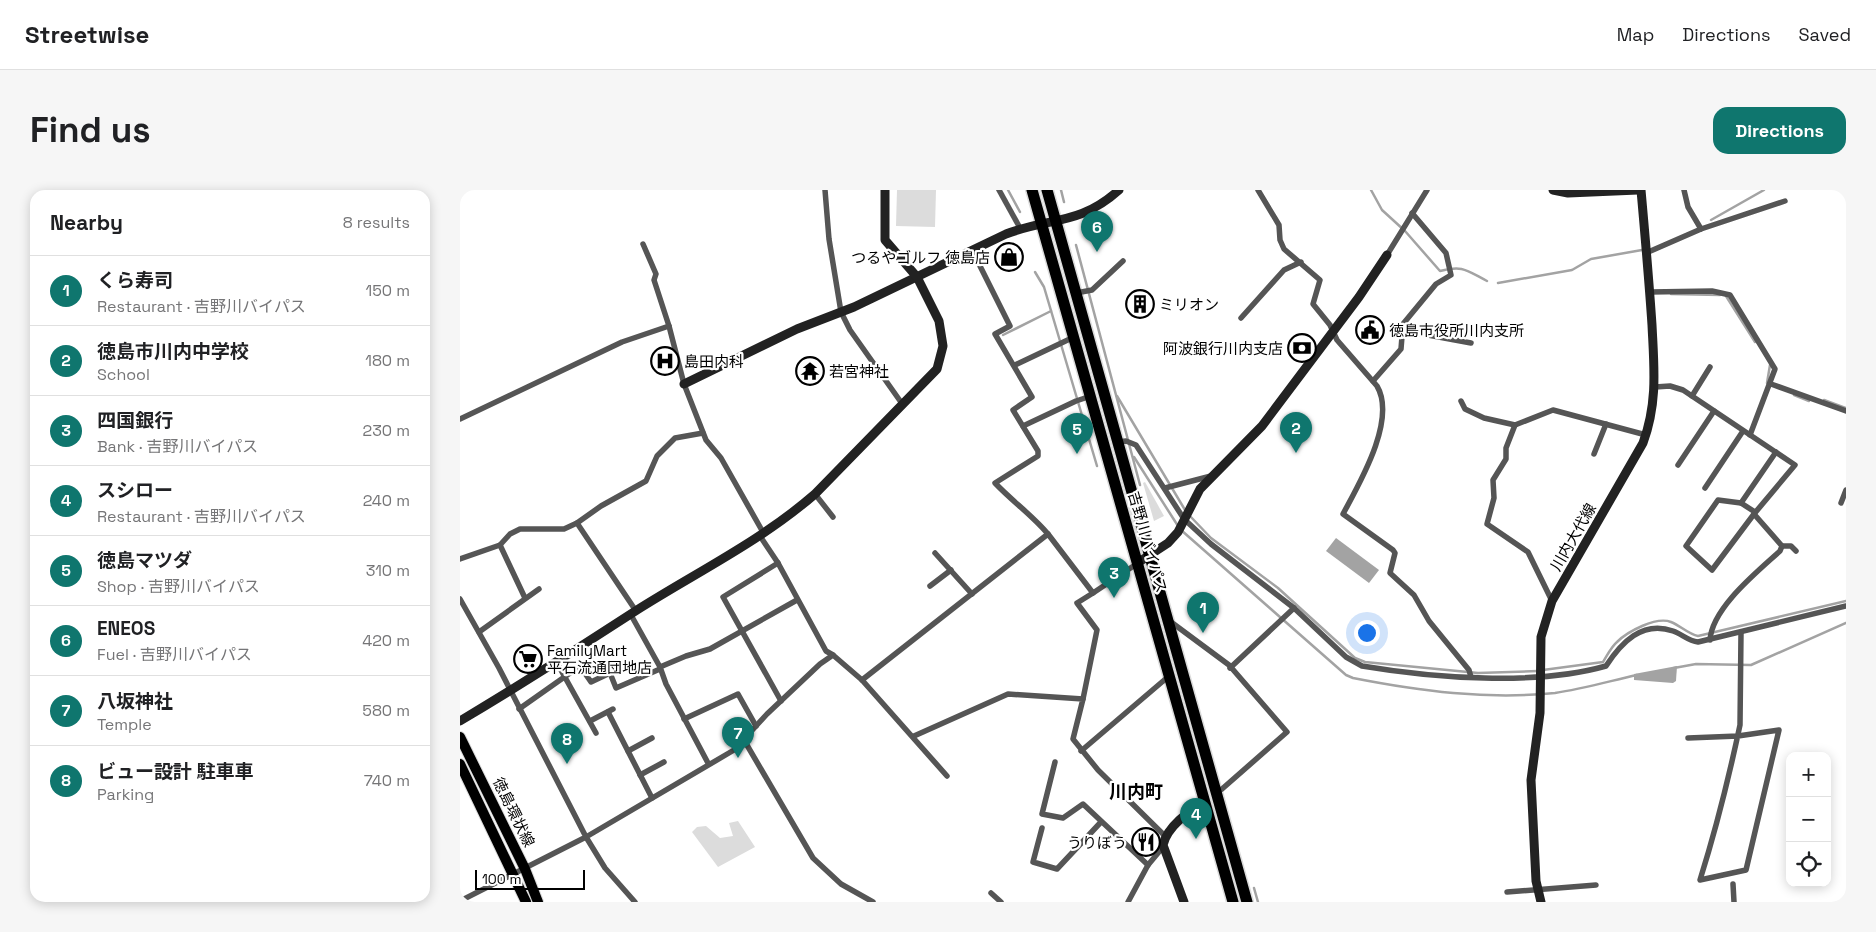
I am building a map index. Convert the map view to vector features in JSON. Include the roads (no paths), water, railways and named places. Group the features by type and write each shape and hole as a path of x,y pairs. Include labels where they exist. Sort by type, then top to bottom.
{"highway":[{"name":"吉野川バイパス","path":"1032,190 1074,337 1082,399 1168,619 1247,902"},
{"name":"吉野川バイパス","path":"1048,190 1057,223 1084,292 1126,442 1144,559 1169,676 1233,902"}],"main road":[{"name":"徳島環状線","path":"460,738 525,869 538,902"},
{"name":"徳島環状線","path":"460,764 526,902"}],"street":[{"path":"825,190 829,238 841,312 850,330 903,406"},
{"path":"460,721 558,663 633,613 762,535 815,494 903,406 937,369 944,346 939,321 918,277 885,240 885,190"},
{"path":"999,190 1020,228"},
{"path":"684,384 797,328 841,312 1020,228 1057,223 1092,210 1119,190"},
{"path":"1258,190 1278,225 1280,240 1284,249 1320,280 1313,304 1334,332 1337,340 1380,390 1382,401 1379,431 1370,461 1343,514 1394,550 1390,573 1414,595 1428,621 1470,674"},
{"path":"1165,836 1081,751 1073,739 1097,630 1077,603 1168,543 1200,489 1262,426 1334,332 1387,255 1427,190"},
{"path":"1553,190 1568,193 1639,190"},
{"name":"川内大代線","path":"1542,902 1538,889 1531,780 1541,694 1541,637 1552,601 1646,435 1652,418 1655,387 1650,292 1639,190"},
{"path":"1684,190 1688,207 1701,229"},
{"path":"1646,253 1701,229 1785,201"},
{"path":"1373,381 1401,349 1401,330 1403,324 1436,284 1451,275 1446,253 1412,213"},
{"path":"643,244 656,274 654,280 669,326 684,384 703,433 826,651 862,680 914,736 947,776"},
{"path":"972,250 1010,326 995,334 1015,364 1032,398 1014,410 1038,451 1038,456 995,483 1013,502 1036,519 1093,593"},
{"path":"1084,292 1123,261"},
{"path":"1241,318 1284,270 1301,262"},
{"path":"1650,292 1712,291 1730,296 1775,368 1771,384 1750,435"},
{"path":"460,419 622,342 669,326"},
{"path":"1401,330 1471,343"},
{"path":"1015,364 1074,337"},
{"path":"1692,396 1710,367"},
{"path":"1771,384 1846,411"},
{"path":"1655,387 1670,386 1692,396 1795,465 1754,513 1712,570 1686,546 1718,500 1741,503 1754,513 1782,546"},
{"path":"1023,426 1082,399"},
{"path":"1461,401 1465,410 1484,418 1515,425 1552,410 1646,435"},
{"path":"1678,465 1714,411"},
{"path":"1594,454 1606,424"},
{"path":"1515,425 1506,448 1506,459 1492,480 1494,498 1487,524 1528,552 1552,601"},
{"path":"1705,488 1743,431"},
{"path":"460,559 500,544 510,534 520,529 564,529 576,523 600,506 646,481 657,456 675,438 703,433"},
{"path":"1126,442 1169,487 1183,520 1294,608 1346,657 1362,666 1470,674 1542,672 1606,666 1626,640 1648,630 1665,628 1692,641 1710,635 1741,632 1846,606"},
{"path":"1741,503 1776,452"},
{"path":"1169,487 1213,475"},
{"path":"1840,503 1846,490"},
{"path":"815,494 833,517"},
{"path":"576,523 633,613 708,764"},
{"path":"862,680 1048,534"},
{"path":"500,544 525,598"},
{"path":"1710,635 1723,607 1782,546 1791,546 1796,551"},
{"path":"935,553 972,594"},
{"path":"778,563 723,597 781,701"},
{"path":"930,586 951,570"},
{"path":"479,632 539,589"},
{"path":"460,599 586,837 605,868 635,902"},
{"path":"519,709 580,666 591,682 610,673 616,688 686,656 710,649 797,600"},
{"path":"1230,668 1294,608"},
{"path":"1168,619 1205,646 1230,668 1288,732 1222,789 1216,792"},
{"path":"1688,738 1738,736 1780,730 1746,870 1700,880 1715,834 1738,736 1740,725 1741,632"},
{"path":"460,901 586,837 734,750 781,701 820,664 833,655"},
{"path":"558,663 596,733"},
{"path":"1081,751 1169,676"},
{"path":"684,718 738,694 756,726"},
{"path":"914,736 1008,694 1083,699"},
{"path":"590,721 611,710 628,751 652,798"},
{"path":"628,751 652,738"},
{"path":"744,740 813,858 841,884 873,902"},
{"path":"640,775 664,762"},
{"path":"1055,762 1042,814 1063,818 1083,804 1148,865"},
{"path":"1128,902 1148,865 1163,847 1165,836 1205,802"},
{"path":"1042,828 1033,862 1057,868 1101,822"},
{"path":"1163,847 1184,902"},
{"path":"1733,884 1734,902"},
{"path":"1507,892 1596,885"},
{"path":"991,893 1001,902"}],"waterway":[{"path":"1008,190 1020,212"},
{"path":"1061,190 1064,202"},
{"path":"1371,190 1382,210 1405,231 1440,271 1454,268 1469,271 1487,281"},
{"path":"1711,220 1764,190"},
{"path":"1076,245 1140,485"},
{"path":"1498,283 1572,270 1591,259 1642,250"},
{"path":"1035,272 1044,287 1097,466"},
{"path":"1671,294 1720,295"},
{"path":"1726,296 1755,342"},
{"path":"1003,335 1051,311"},
{"path":"1767,383 1770,365"},
{"path":"1794,395 1809,401"},
{"path":"1117,396 1185,510"},
{"path":"1824,400 1846,408"},
{"path":"1134,457 1178,526"},
{"path":"1189,515 1211,538 1278,588 1355,658 1365,662 1478,673 1538,671"},
{"path":"1181,530 1346,675 1353,678 1453,693 1530,695 1555,693 1637,675"},
{"path":"1543,670 1603,662 1613,646 1622,638 1642,626 1658,621 1671,622 1698,636 1846,601"},
{"path":"1674,668 1696,664 1751,665 1846,623"},
{"path":"1254,888 1258,902"}],"place":[{"name":"ENEOS","path":"1097,252"},
{"name":"つるやゴルフ 徳島店","path":"1009,257"},
{"name":"ミリオン","path":"1140,304"},
{"name":"徳島市役所川内支所","path":"1370,330"},
{"name":"阿波銀行川内支店","path":"1302,348"},
{"name":"島田内科","path":"665,361"},
{"name":"若宮神社","path":"810,371"},
{"name":"徳島市川内中学校","path":"1296,453"},
{"name":"徳島マツダ","path":"1077,454"},
{"name":"四国銀行","path":"1114,598"},
{"name":"くら寿司","path":"1203,633"},
{"name":"FamilyMart 平石流通団地店","path":"528,659"},
{"name":"八坂神社","path":"738,758"},
{"name":"ビュー設計 駐車車","path":"567,764"},
{"name":"スシロー","path":"1196,839"},
{"name":"うりぼう","path":"1146,842"}],"district":[{"name":"川内町","path":"1136,791"}]}
